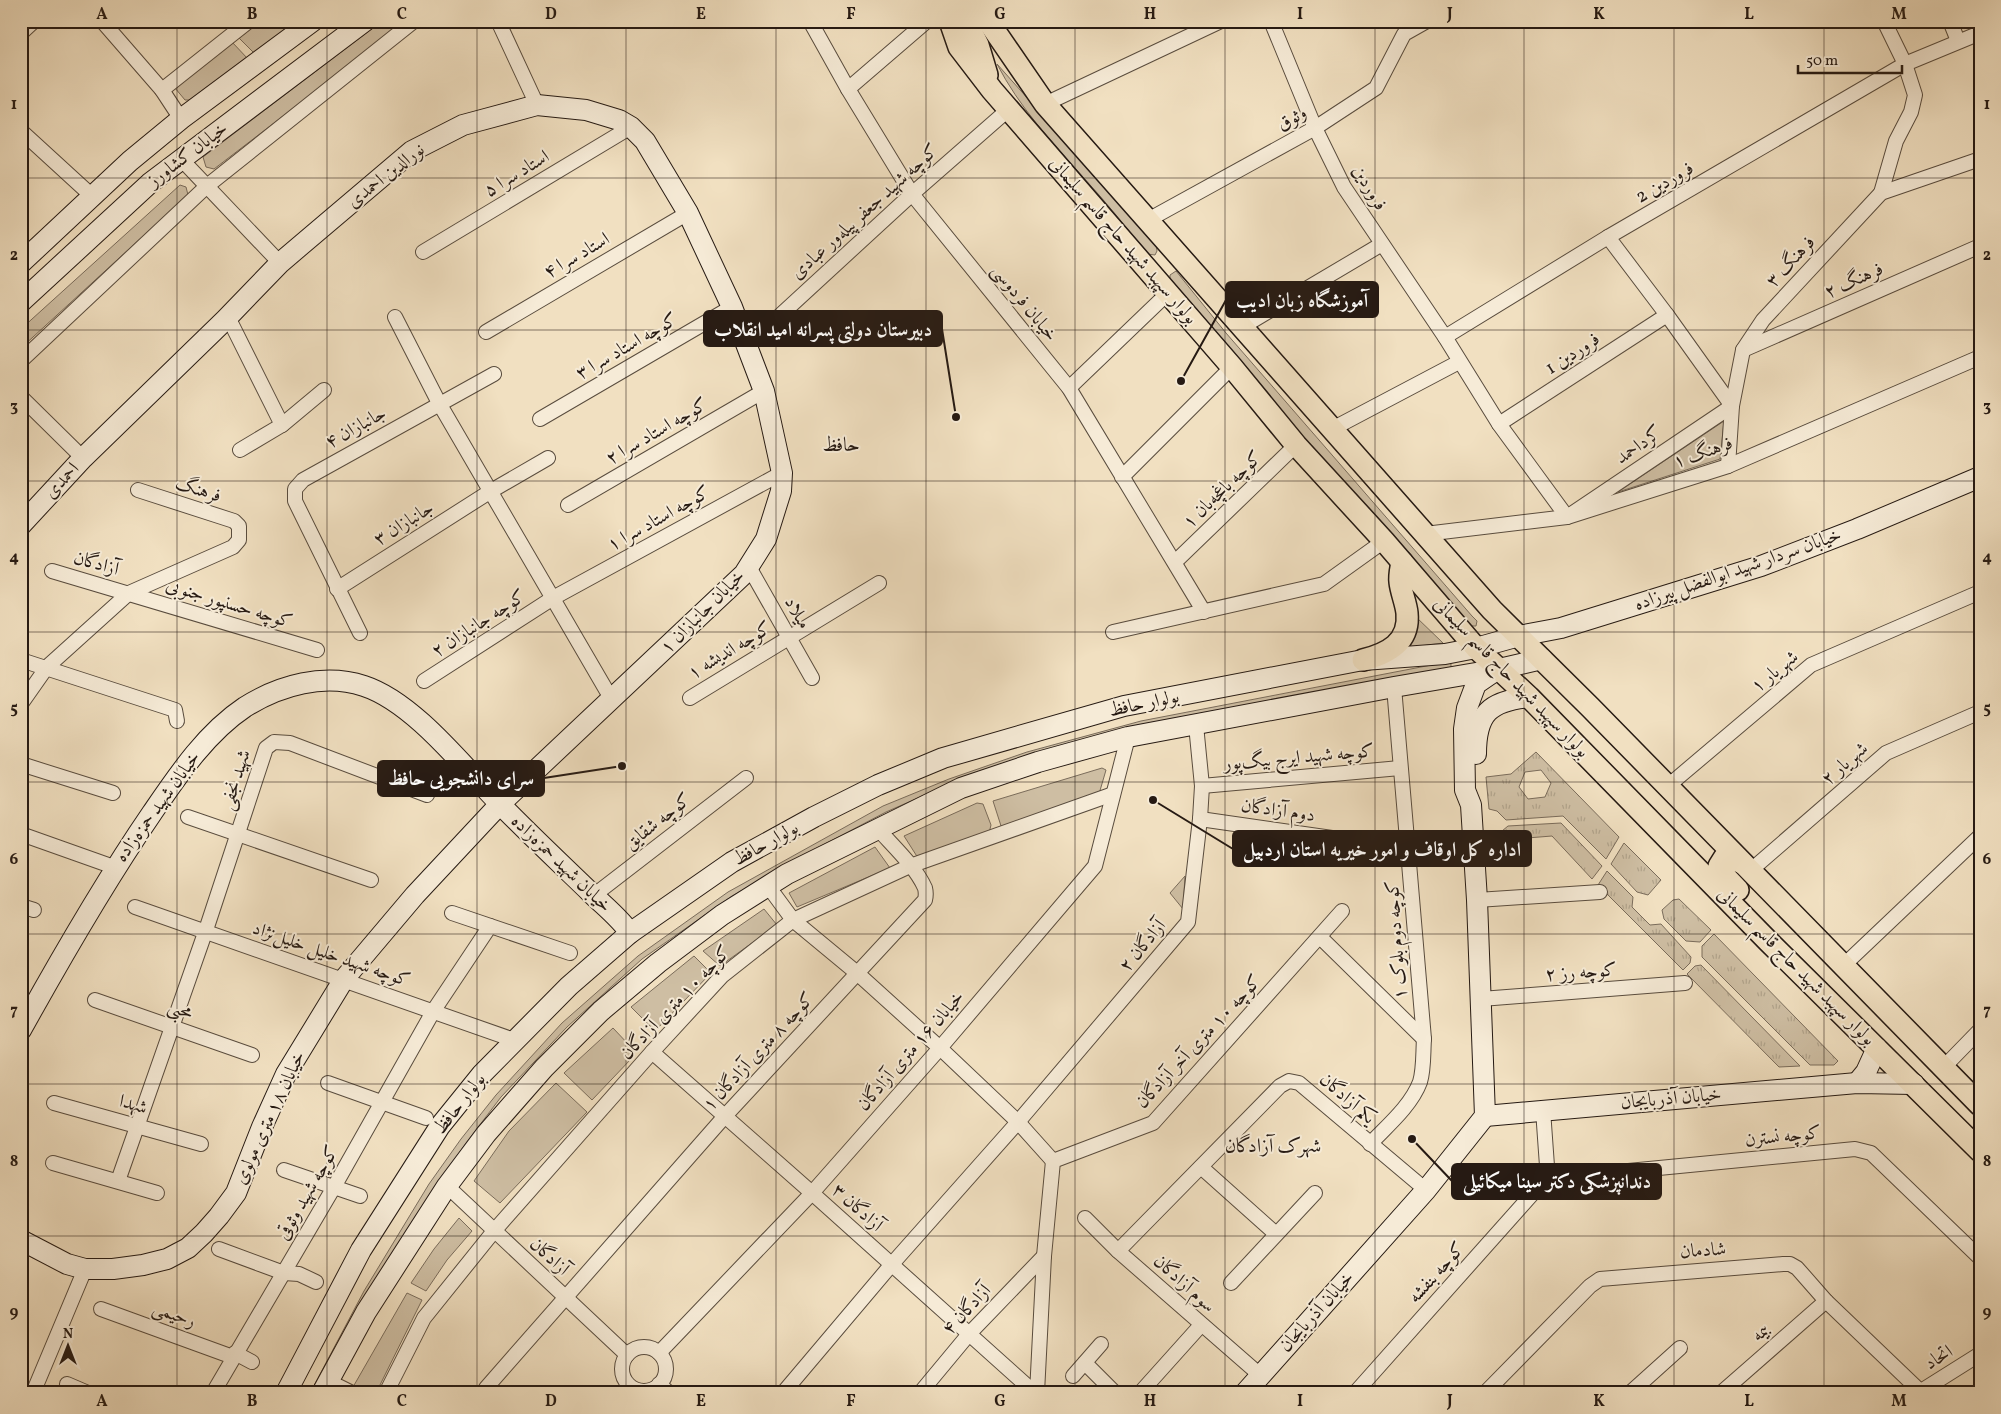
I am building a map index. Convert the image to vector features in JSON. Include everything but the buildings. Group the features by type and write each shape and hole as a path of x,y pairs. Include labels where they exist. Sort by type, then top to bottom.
{"main road":[{"name":"بولوار سپهبد شهید حاج قاسم سلیمانی","path":"950,21 959,47 992,90 1232,366 1296,445 1384,541 1476,648 1529,698 1768,941 1980,1151"},
{"path":"966,21 978,45 992,90"},
{"name":"بولوار سپهبد شهید حاج قاسم سلیمانی","path":"988,21 1045,104 1492,610 1668,786 1980,1105"},
{"path":"1004,21 1020,68"},
{"path":"1150,271 1174,249"},
{"path":"1363,660 1382,655 1395,648 1404,632 1407,616 1400,581 1402,562"},
{"path":"1746,867 1730,857 1724,858 1719,866 1720,870 1764,918 1768,941"}],"street":[{"path":"21,33 34,21"},
{"path":"102,21 162,90 181,119"},
{"path":"162,90 249,21"},
{"name":"خیابان کشاورز","path":"21,263 130,161 181,119 313,21"},
{"name":"خیابان کشاورز","path":"21,302 150,182 182,160 365,21"},
{"path":"23,359 207,186 414,21"},
{"path":"498,21 537,105"},
{"name":"خیابان فردوسی","path":"810,21 848,89 912,194 1069,388 1204,612"},
{"path":"848,89 927,21"},
{"path":"1045,104 1221,21"},
{"name":"فروردین","path":"1271,21 1315,128 1344,187 1445,337 1499,424 1566,517"},
{"name":"وثوق","path":"1148,220 1315,128 1376,88 1404,34 1427,21"},
{"path":"1881,193 1896,141 1911,112 1915,95 1905,64 1884,21"},
{"path":"1950,21 1958,41"},
{"name":"فروردین 2","path":"1445,337 1608,237 1905,64 1980,33"},
{"name":"نورالدین احمدی","path":"83,458 228,317 280,263 412,151 463,125 537,105 586,110 619,120 631,127 645,141 688,213 732,307"},
{"name":"کوچه شهید جعفر پیله‌ور عبادی","path":"748,345 912,194 1010,109"},
{"name":"استاد سرا ۵","path":"423,252 631,127"},
{"path":"21,131 92,196"},
{"name":"فرهنگ ۳","path":"1728,466 1732,406 1743,350 1763,320 1881,193 1980,159"},
{"path":"182,160 280,263"},
{"path":"130,161 150,182"},
{"name":"استاد سرا ۴","path":"486,332 688,213"},
{"path":"1608,237 1732,406"},
{"path":"1242,327 1382,244"},
{"name":"فرهنگ ۲","path":"1743,350 1980,246"},
{"path":"1069,388 1168,293"},
{"name":"خیابان جانبازان ۱","path":"500,804 737,581 749,567 766,539 781,491 782,473 764,391 732,307"},
{"name":"کوچه استاد سرا ۳","path":"540,419 732,307"},
{"name":"فروردین 1","path":"1499,424 1667,315"},
{"path":"228,317 282,425"},
{"path":"395,317 439,404 612,700"},
{"name":"فرهنگ ۱","path":"1425,534 1566,517 1728,466 1980,357"},
{"path":"1332,429 1459,362"},
{"path":"1122,477 1232,366"},
{"name":"جانبازان ۴","path":"337,589 294,501 295,488 302,480 494,374"},
{"path":"240,450 282,425 324,390"},
{"name":"کوچه استاد سرا ۲","path":"568,505 764,391"},
{"path":"21,397 83,458"},
{"name":"کرداحمد","path":"1566,517 1732,406"},
{"name":"کوچه باغچه‌بان ١","path":"1175,562 1296,445"},
{"name":"احمدی","path":"21,525 83,458"},
{"name":"جانبازان ۳","path":"337,589 491,491 548,458"},
{"name":"کوچه استاد سرا ۱","path":"553,598 782,473"},
{"name":"خیابان سردار شهید ابوالفضل پیرزاده","path":"1476,648 1519,636 1561,628 1761,566 1858,529 1980,477"},
{"name":"فرهنگ","path":"129,593 232,547 240,540 239,526 234,521 138,490"},
{"path":"1113,632 1324,584 1384,541"},
{"name":"میلاد","path":"749,567 812,678"},
{"name":"آزادگان","path":"52,571 129,593"},
{"name":"کوچه اندیشه ۱","path":"690,698 879,583"},
{"path":"337,589 360,633"},
{"name":"شهریار ۱","path":"1668,786 1811,665 1980,592"},
{"path":"21,704 47,667 129,593"},
{"name":"کوچه حسنپور جنوبی","path":"129,593 317,650"},
{"name":"کوچه جانبازان ۲","path":"424,681 553,598"},
{"name":"بولوار حافظ","path":"286,1393 360,1250 440,1126 482,1074 569,986 630,934 732,862 814,817 878,785 943,758 1124,706 1363,660 1446,654 1476,648"},
{"name":"بولوار حافظ","path":"325,1387 385,1281 448,1186 486,1134 544,1068 601,1011 686,940 787,874 961,788 1038,762 1128,737 1498,669 1542,659"},
{"path":"21,660 175,710 177,721"},
{"path":"1485,1116 1477,900 1471,805 1465,790 1464,729 1467,708 1476,684 1498,669"},
{"name":"خیابان شهید حمزه‌زاده","path":"23,1025 114,867 188,760 243,708 279,689 294,684 344,682 364,686 392,700 438,739 630,934"},
{"name":"کوچه دوم بلوک ۱","path":"1370,1144 1412,1097 1420,1082 1424,1039 1394,687"},
{"path":"1471,805 1477,790 1476,738 1478,726 1485,714 1495,706 1508,700 1529,698"},
{"name":"شهریار ۲","path":"1746,867 1886,753 1980,712"},
{"name":"آزادگان ۲","path":"783,1393 1188,922 1202,786 1196,724"},
{"name":"خیابان ۱۶ متری آزادگان","path":"659,1353 812,1192 940,1048 1095,866 1128,737"},
{"name":"شهید نجفی","path":"118,1181 206,930 266,748 274,742 290,743 427,795"},
{"path":"21,764 113,793"},
{"name":"کوچه شهید ایرج بیگ‌پور","path":"1202,786 1400,768"},
{"name":"کوچه شقایق","path":"594,896 746,778"},
{"name":"کوچه ۱۰ متری آزادگان","path":"386,1393 424,1318 494,1231 652,1052 722,976 793,920 910,866 1113,794"},
{"name":"خیابان ۱۸ متری مولوی","path":"21,1240 50,1256 84,1269 113,1269 143,1265 167,1259 188,1248 219,1216 236,1192 286,1074 344,979 415,895 500,804"},
{"path":"188,817 371,880"},
{"name":"دوم آزادگان","path":"1200,819 1409,849"},
{"name":"کوچه ۸ متری آزادگان ۱","path":"486,1388 725,1116 925,900 926,890 910,866 878,828"},
{"path":"21,834 114,867"},
{"path":"1843,966 1980,836"},
{"path":"768,886 793,920 857,973 940,1048 1018,1122 1053,1161 1044,1256 1036,1393"},
{"path":"1477,900 1600,892"},
{"name":"کوچه شهید خلیل خلیل‌نژاد","path":"135,907 434,1010 514,1040"},
{"name":"کوچه ۱۰ متری آخر آزادگان","path":"1053,1161 1153,1124 1342,911"},
{"path":"452,913 570,953"},
{"name":"کوچه شهید وثوقی","path":"213,1393 284,1273 434,1010 490,926"},
{"path":"1320,937 1424,1039"},
{"name":"کوچه رز ۲","path":"1481,999 1685,983"},
{"name":"محبی","path":"94,1000 252,1055"},
{"path":"1943,1068 1980,1030"},
{"path":"1857,1083 1866,1072 1877,1048"},
{"name":"آزادگان ۳","path":"652,1052 812,1192 1036,1393"},
{"name":"یکم آزادگان","path":"1118,1251 1280,1086 1289,1081 1299,1083 1426,1190"},
{"path":"328,1082 426,1118"},
{"name":"خیابان آذربایجان","path":"1245,1393 1426,1190 1485,1116 1857,1083 1871,1085 1914,1084"},
{"name":"شهدا","path":"54,1103 201,1144"},
{"path":"1543,1110 1548,1180"},
{"name":"کوچه نسترن","path":"1548,1180 1855,1149 1871,1153 1980,1258"},
{"path":"53,1162 158,1192"},
{"path":"1201,1167 1276,1234"},
{"path":"284,1170 360,1196"},
{"name":"کوچه بنفشه","path":"1355,1393 1542,1183 1548,1180"},
{"name":"آزادگان","path":"448,1186 627,1355"},
{"path":"1231,1283 1315,1193"},
{"name":"سوم آزادگان","path":"1084,1218 1118,1251 1260,1375"},
{"path":"219,1249 284,1273 299,1274 316,1282"},
{"name":"آزادگان ۴","path":"920,1393 969,1334 1044,1256"},
{"name":"شادمان","path":"1485,1393 1590,1286 1600,1279 1790,1264 1797,1268 1826,1301 1919,1392"},
{"path":"33,1393 84,1269"},
{"name":"بیمه","path":"1722,1393 1826,1301"},
{"name":"رحیمی","path":"101,1309 252,1362"},
{"path":"1140,1393 1201,1324"},
{"path":"1073,1376 1101,1344"},
{"path":"646,1347 659,1353 663,1359 665,1372 664,1388 648,1390 627,1389 622,1368 627,1355 632,1350 646,1347"},
{"path":"1630,1393 1680,1348"},
{"name":"اتحاد","path":"1919,1392 1980,1354"},
{"path":"1085,1363 1116,1393"},
{"path":"67,1384 88,1393"},
{"path":"325,1387 352,1393"}],"green space":[{"path":"261,21 297,21 255,54 239,38"},
{"path":"382,21 404,21 402,25 214,169 206,167 203,157"},
{"path":"232,42 248,59 192,100 185,100 175,88"},
{"path":"997,64 1156,243 1157,251 1155,255 1147,254 1108,205 1048,137 1015,95"},
{"path":"180,185 186,187 188,195 21,348 21,329"},
{"path":"1176,271 1226,333 1477,621 1476,626 1468,623 1430,581 1243,367 1170,279 1170,275"},
{"path":"1724,421 1720,459 1618,492"},
{"path":"1415,616 1443,643 1405,648"},
{"path":"1447,662 1451,664 1451,667 952,783 886,812 802,856 732,896 642,959 567,1027 501,1097 436,1187 317,1393 310,1393 364,1291 429,1184 496,1095 562,1023 638,956 728,892 883,806 949,779 1027,752 1141,721"},
{"path":"1536,752 1619,837 1606,859 1563,816 1506,820 1497,811 1489,809 1486,777 1511,774","holes":["1541,770 1551,783 1545,797 1528,799 1519,787 1525,772"]},
{"path":"1102,768 1106,770 1099,794 1002,829 993,801"},
{"path":"977,803 983,804 991,825 989,833 918,858 904,836"},
{"path":"1561,823 1602,866 1592,879 1552,836 1490,841 1508,826"},
{"path":"1624,843 1661,880 1648,895 1637,892 1611,864"},
{"path":"875,847 890,868 797,907 789,893"},
{"path":"1607,871 1633,897 1632,907 1650,925 1661,924 1691,957 1690,963 1683,970 1598,885"},
{"path":"1185,876 1183,909 1170,893"},
{"path":"1679,899 1711,930 1700,942 1686,941 1664,919 1662,910 1673,900"},
{"path":"764,909 777,925 720,966 703,951"},
{"path":"1714,934 1838,1061 1834,1065 1810,1065 1702,957 1702,946"},
{"path":"694,956 711,973 655,1031 631,1007"},
{"path":"1701,965 1800,1066 1779,1067 1687,974 1695,966"},
{"path":"613,1028 630,1046 633,1052 631,1059 592,1100 564,1073"},
{"path":"556,1083 587,1112 500,1203 474,1181 509,1131"},
{"path":"459,1218 472,1231 447,1260 426,1291 411,1283 434,1249"},
{"path":"407,1293 422,1300 376,1393 365,1393 353,1387"}],"place":[{"name":"آموزشگاه زبان ادیب","path":"1181,381"},
{"name":"دبیرستان دولتی پسرانه امید انقلاب","path":"956,417"},
{"name":"سرای دانشجویی حافظ","path":"622,766"},
{"name":"اداره کل اوقاف و امور خیریه استان اردبیل","path":"1153,800"},
{"name":"دندانپزشکی دکتر سینا میکائیلی","path":"1412,1139"}],"district":[{"name":"حافظ","path":"841,446"},
{"name":"شهرک آزادگان","path":"1273,1147"}]}
